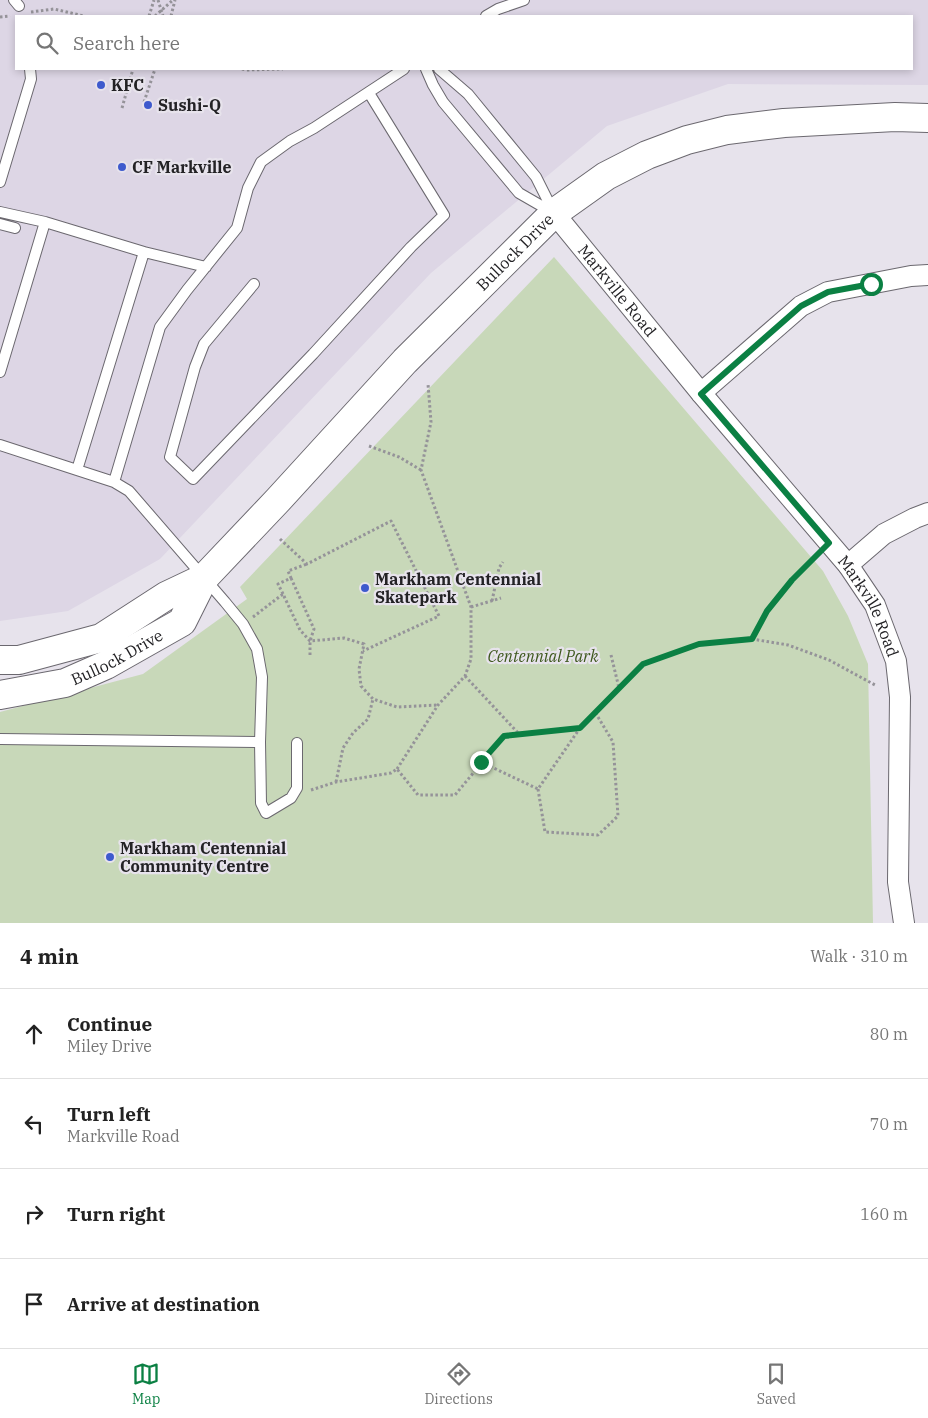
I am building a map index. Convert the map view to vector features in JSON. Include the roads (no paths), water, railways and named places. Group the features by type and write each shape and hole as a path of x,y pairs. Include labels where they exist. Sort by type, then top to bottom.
{"street":[{"name":"Bullock Drive","path":"0,695 65,684 106,665 182,622 204,578 405,361 554,213 606,176 647,155 687,140 727,130 784,123 895,117 928,118"},
{"name":"Markville Road","path":"554,213 701,394 848,565 874,605 896,661 900,697 898,882 904,923"},
{"path":"701,394 801,306 828,292 928,275"},
{"path":"848,565 884,534 915,518 928,514"},
{"name":"Bullock Drive","path":"0,660 19,660 100,638 166,596 204,578"}],"lane":[{"path":"488,15 498,9 524,0"},
{"path":"0,182 30,79 30,70"},
{"path":"114,482 160,327 237,228 248,188 261,162 290,141 369,93 403,70"},
{"path":"426,70 443,102 520,193 554,213"},
{"path":"440,70 468,94 536,177 554,213"},
{"path":"254,284 204,344 195,367 170,458 193,479 313,354 411,247 444,215 369,93"},
{"path":"4,213 45,222 144,252 206,267"},
{"path":"0,372 5,336 45,222"},
{"path":"0,224 15,228"},
{"path":"77,470 144,252"},
{"path":"0,444 114,482 129,492 243,624 257,649 262,677 261,804 266,813 290,798 297,788 297,743"},
{"path":"0,739 260,742"}],"place":[{"name":"KFC","path":"101,85"},
{"name":"Sushi-Q","path":"148,105"},
{"name":"CF Markville","path":"122,167"},
{"name":"Markham Centennial Skatepark","path":"365,588"},
{"name":"Markham Centennial Community Centre","path":"110,857"}],"park label":[{"name":"Centennial Park","path":"543,656"}]}
